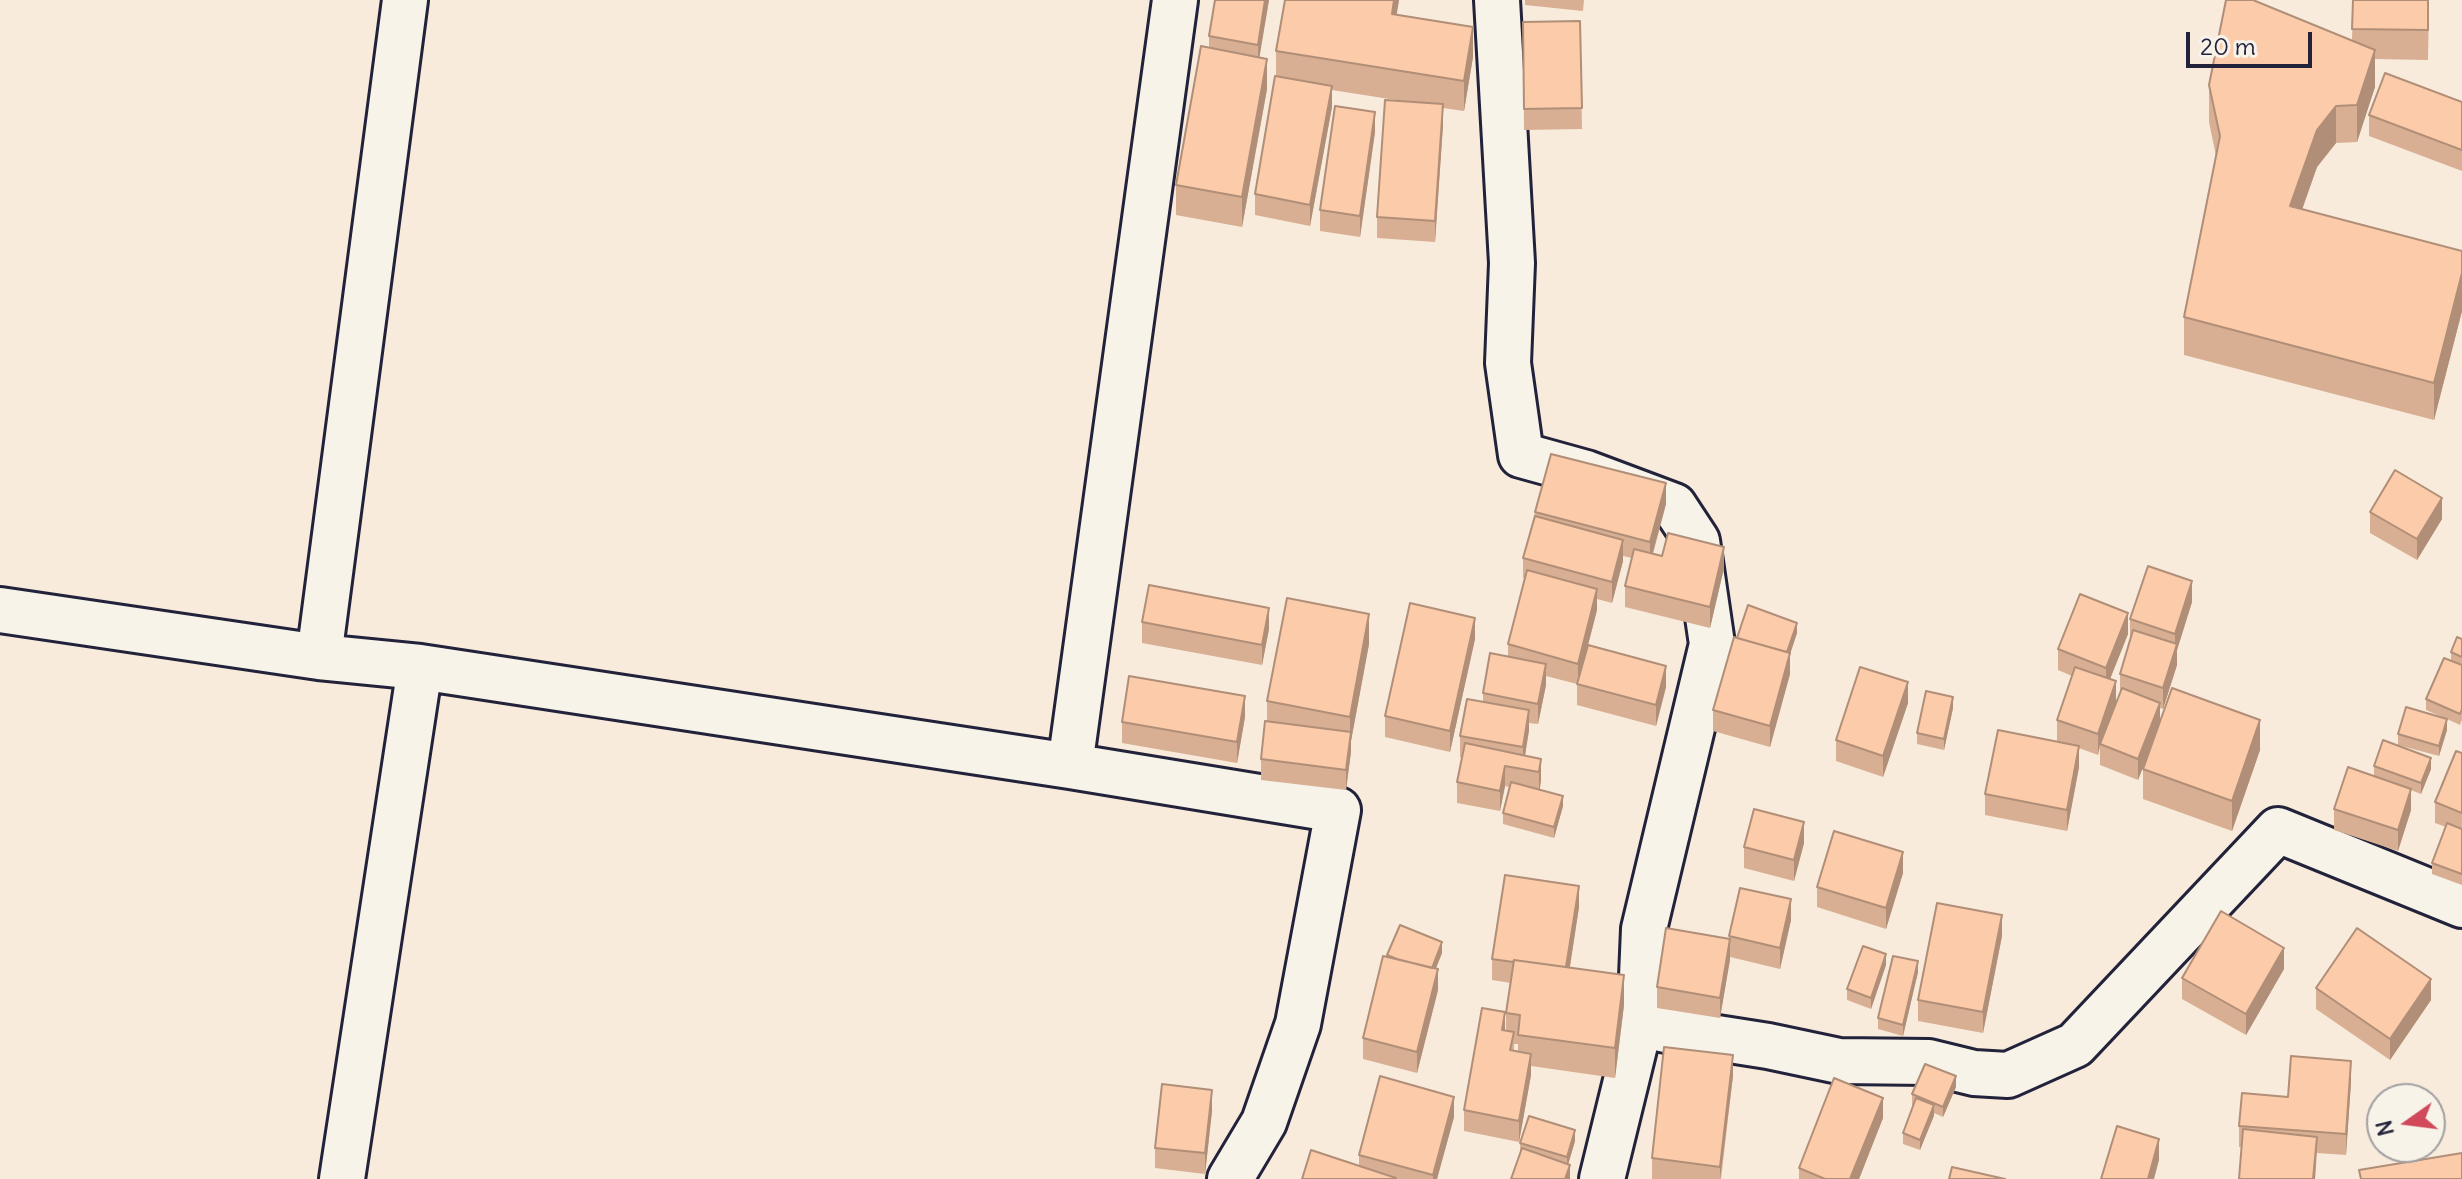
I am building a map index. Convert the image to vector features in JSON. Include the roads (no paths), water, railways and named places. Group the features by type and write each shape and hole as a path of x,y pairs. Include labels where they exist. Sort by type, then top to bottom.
{"street":[{"path":"319,657 405,0"},
{"path":"1070,766 1175,0"},
{"path":"1497,0 1512,263 1508,363 1521,455 1586,473 1674,506 1697,541 1712,644 1644,929 1640,1024 1602,1179"},
{"path":"0,610 319,657 420,667 1338,810 1298,1024 1264,1122 1230,1179"},
{"path":"342,1179 420,667"},
{"path":"1640,1024 1839,1061 1929,1062 1974,1073 2008,1075 2075,1045 2278,830 2462,905"}]}
